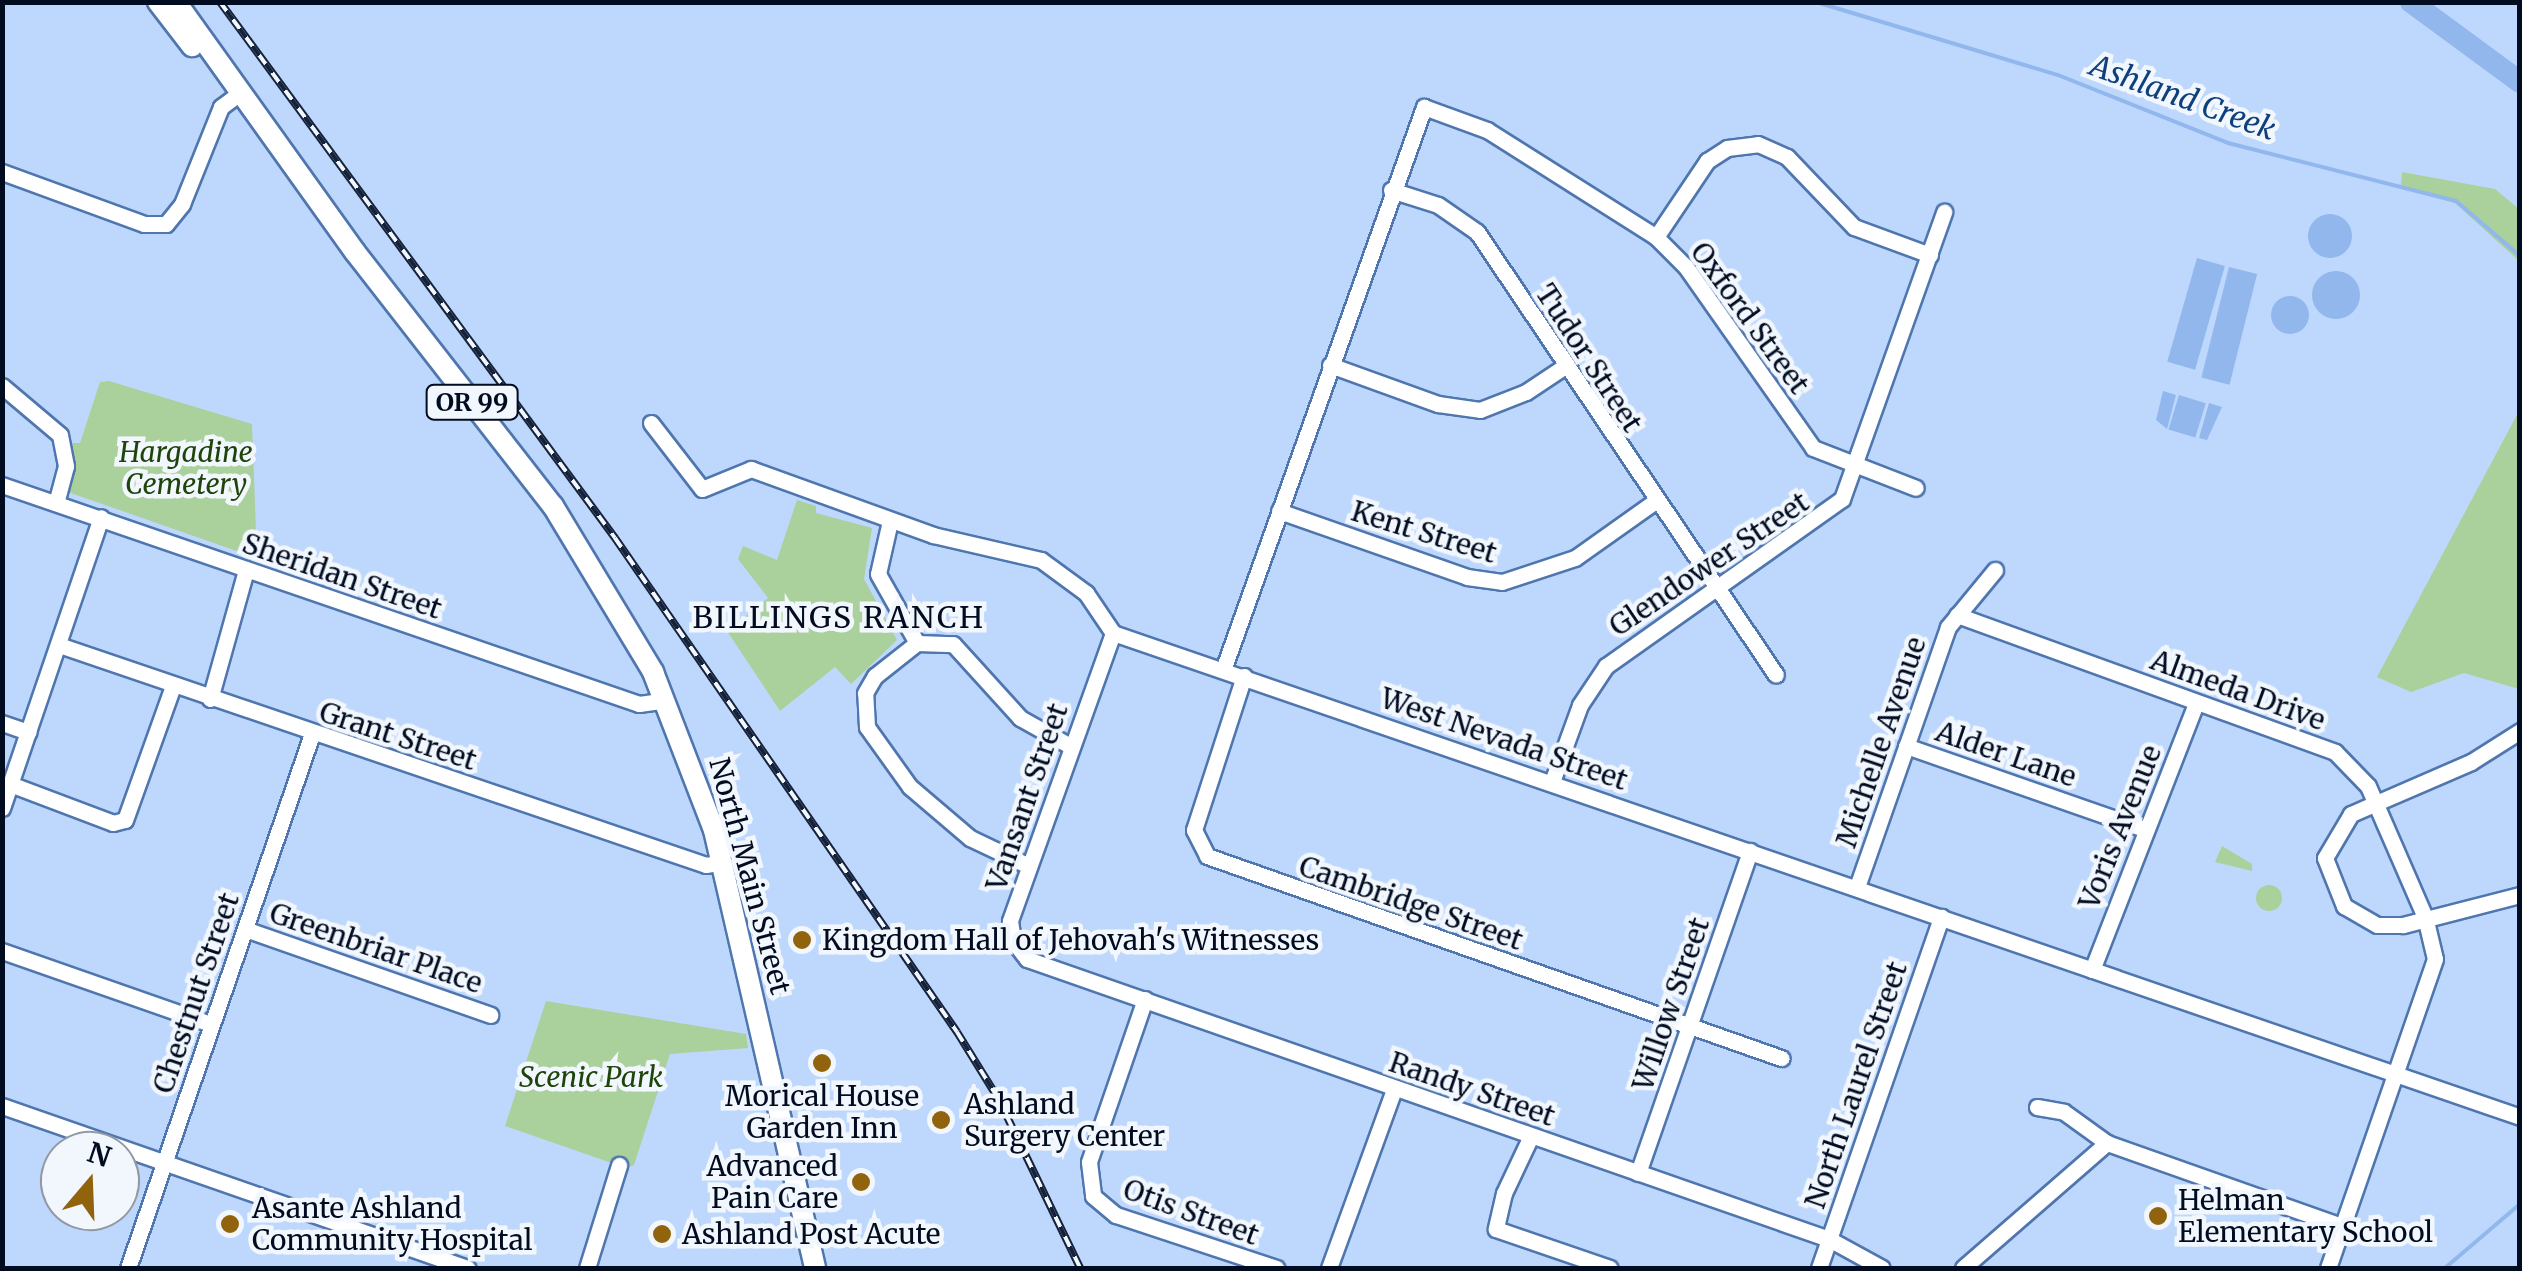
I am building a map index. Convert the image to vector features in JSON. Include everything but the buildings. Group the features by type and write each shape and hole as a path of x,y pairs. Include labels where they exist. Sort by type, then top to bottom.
{"main road":[{"name":"North Main Street","path":"158,2 213,75 237,95"},
{"name":"North Main Street","path":"176,2 237,95 553,506 614,600 666,700 723,862 815,1268"}],"street":[{"path":"3,174 144,224 166,224 182,204 221,107 237,95"},
{"name":"Oxford Street","path":"1391,190 1424,107 1452,115 1656,237 1686,267 1813,448 1916,488"},
{"path":"1656,237 1707,161 1727,148 1758,144 1787,157 1854,227 1930,255"},
{"path":"1223,670 1391,190"},
{"name":"Tudor Street","path":"1391,190 1438,205 1477,232 1654,502 1776,676"},
{"name":"Glendower Street","path":"1552,782 1580,705 1606,666 1833,509 1854,466 1944,212"},
{"path":"1330,365 1469,410 1499,405 1565,366"},
{"path":"2,386 60,435 66,466 56,503"},
{"path":"651,423 698,488 751,469 890,521 1041,560 1086,592 1113,632"},
{"name":"Sheridan Street","path":"2,485 647,707 666,700"},
{"name":"Kent Street","path":"1279,511 1467,576 1502,582 1574,558 1654,502"},
{"path":"2,808 100,517"},
{"path":"890,521 878,574 917,643"},
{"path":"210,699 246,570"},
{"name":"Michelle Avenue","path":"1856,887 1957,616 1995,570"},
{"name":"Almeda Drive","path":"1957,616 2336,752 2358,771 2426,917 2434,968 2328,1268"},
{"name":"West Nevada Street","path":"1113,632 2520,1116"},
{"name":"Vansant Street","path":"1043,966 1022,954 1010,932 1070,746 1113,632"},
{"path":"1029,866 970,838 928,805 867,727 862,714 869,684 917,643 961,648 1020,718 1070,746"},
{"name":"Grant Street","path":"58,645 706,866 723,862"},
{"name":"Cambridge Street","path":"1244,676 1194,830 1207,856 1781,1058"},
{"path":"10,784 114,823 125,820 173,686"},
{"name":"Voris Avenue","path":"2092,970 2196,703"},
{"path":"2,723 28,732"},
{"path":"2520,731 2472,762 2345,819 2332,839 2325,866 2333,888 2349,911 2372,924 2399,926 2520,896"},
{"name":"Chestnut Street","path":"128,1268 312,734"},
{"name":"Alder Lane","path":"1906,746 2145,829"},
{"name":"Willow Street","path":"1638,1173 1750,850"},
{"name":"North Laurel Street","path":"1819,1268 1940,917"},
{"name":"Greenbriar Place","path":"245,929 490,1015"},
{"path":"2,951 211,1024"},
{"name":"Randy Street","path":"1043,966 1829,1239 1882,1268"},
{"name":"Otis Street","path":"1145,999 1090,1162 1093,1196 1116,1215 1276,1268"},
{"path":"1329,1268 1394,1088"},
{"path":"2,1106 460,1267"},
{"path":"2038,1107 2064,1112 2107,1143 2342,1226"},
{"path":"1530,1136 1504,1194 1496,1229 1610,1268"},
{"path":"1964,1268 2107,1143"},
{"path":"587,1268 618,1165"}],"green space":[{"path":"2402,172 2495,189 2519,209 2519,261 2455,203 2401,185"},
{"name":"Hargadine Cemetery","path":"109,381 252,424 257,558 65,491 71,443 80,443 100,382"},
{"path":"2519,411 2519,689 2464,673 2411,692 2377,677"},
{"path":"797,500 816,506 816,513 872,528 864,579 897,640 851,684 835,667 780,711 727,631 768,598 738,559 743,546 777,560"},
{"path":"2222,846 2252,864 2252,871 2215,862"},
{"path":"2269,885 2278,889 2282,898 2278,907 2269,911 2260,907 2256,898 2260,889"},
{"name":"Scenic Park","path":"546,1001 746,1034 748,1048 670,1054 634,1165 626,1168 505,1126"}],"water":[{"path":"2330,214 2346,220 2352,236 2346,252 2330,258 2314,252 2308,236 2314,220"},
{"path":"2197,258 2225,266 2195,370 2167,362"},
{"path":"2229,267 2257,274 2230,385 2201,378"},
{"path":"2336,271 2353,278 2360,295 2353,312 2336,319 2319,312 2312,295 2319,278"},
{"path":"2290,296 2304,301 2309,315 2304,329 2290,334 2276,329 2271,315 2276,301"},
{"path":"2163,391 2176,395 2167,429 2156,420"},
{"path":"2179,395 2206,403 2195,438 2168,429"},
{"path":"2209,403 2222,407 2207,440 2199,438"}],"waterway":[{"name":"Ashland Creek","path":"1816,2 2058,75 2228,143 2456,201 2520,256"},
{"path":"2411,2 2520,82"},
{"name":"Ashland Creek","path":"2445,1268 2520,1204"}],"railway":[{"path":"220,2 615,538 957,1032 998,1098 1080,1268"}],"place":[{"name":"Kingdom Hall of Jehovah's Witnesses","path":"802,940"},
{"name":"Morical House Garden Inn","path":"822,1063"},
{"name":"Ashland Surgery Center","path":"941,1120"},
{"name":"Advanced Pain Care","path":"861,1182"},
{"name":"Helman Elementary School","path":"2158,1216"},
{"name":"Asante Ashland Community Hospital","path":"230,1224"},
{"name":"Ashland Post Acute","path":"662,1234"}],"district":[{"name":"BILLINGS RANCH","path":"839,617"}]}
